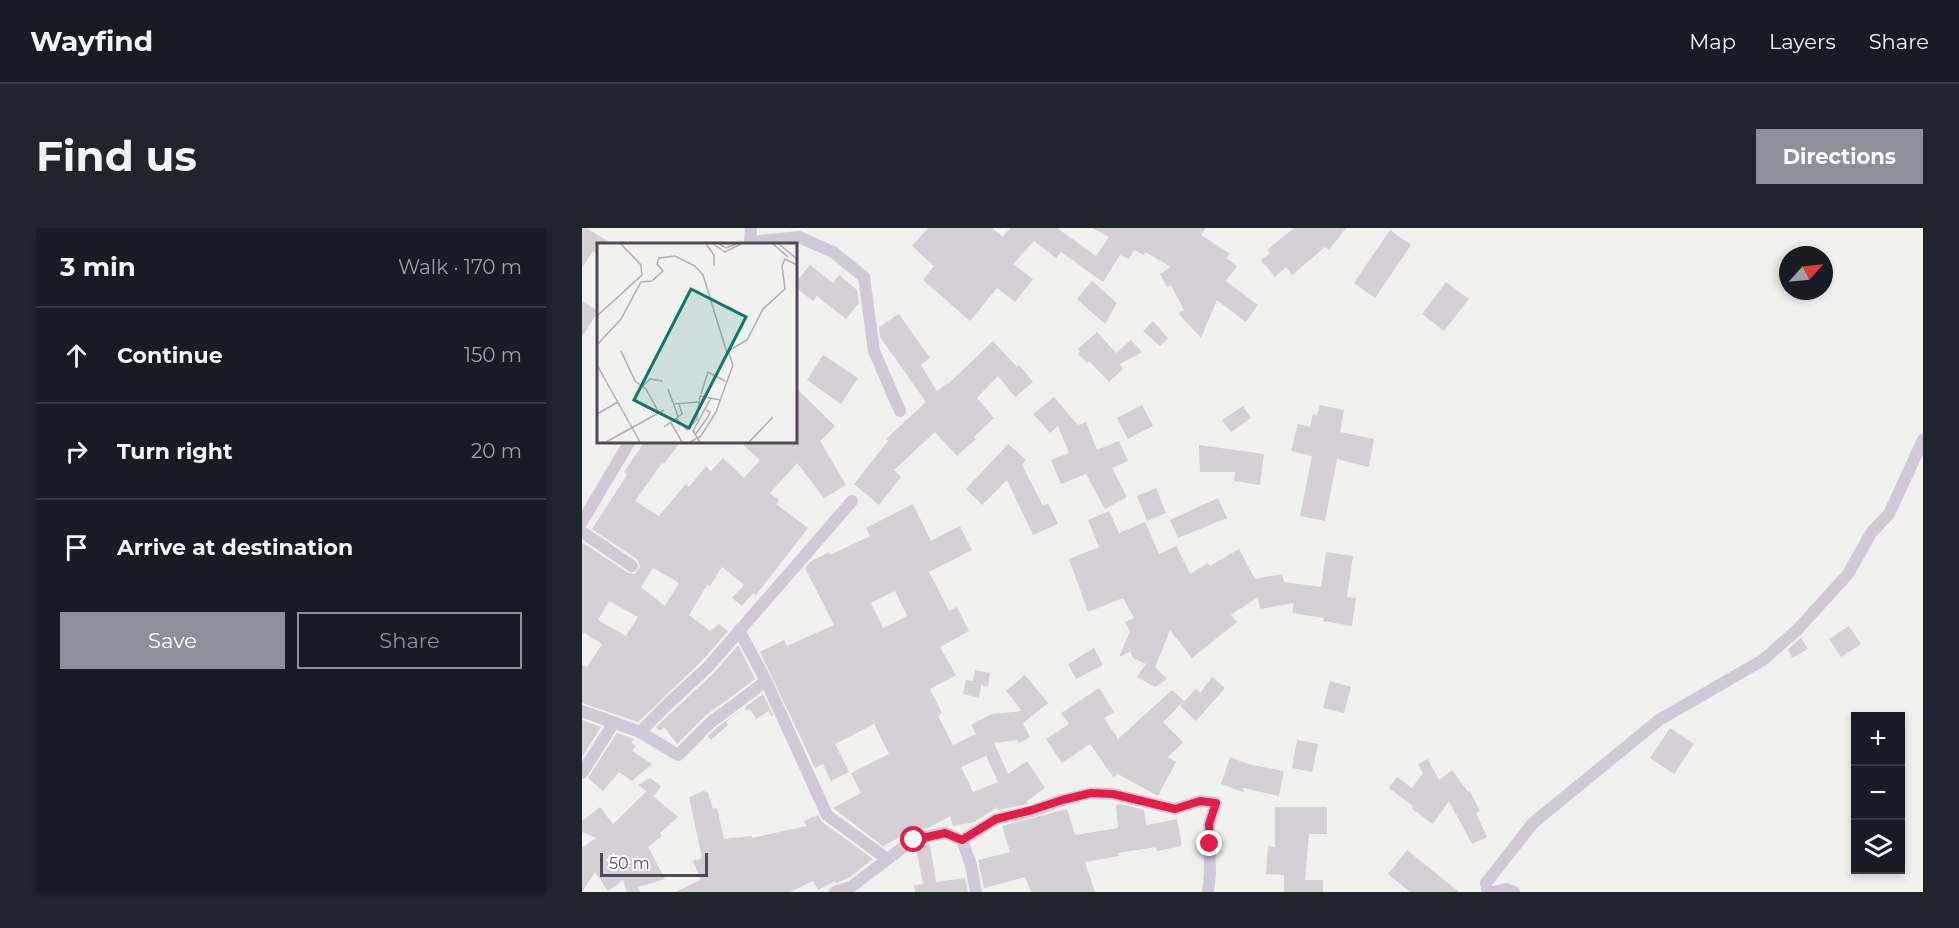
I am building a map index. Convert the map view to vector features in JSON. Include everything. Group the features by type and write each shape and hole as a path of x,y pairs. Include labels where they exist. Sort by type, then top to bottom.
{"street":[{"path":"751,228 750,243 799,237 833,252 864,277 874,351 900,411"},
{"path":"1488,892 1486,883 1533,823 1659,720 1763,660 1797,630 1848,574 1871,533 1889,514 1923,440"},
{"path":"582,522 629,442"},
{"path":"640,732 708,667 852,501"},
{"path":"582,532 632,566"},
{"path":"739,630 766,681 827,814 887,859"},
{"path":"582,711 640,732 678,755 710,723 766,681"},
{"path":"582,773 614,724"},
{"path":"962,840 996,819 1091,793 1113,794 1175,809 1200,801 1216,803 1209,824 1208,892"},
{"path":"836,892 851,887 914,840 945,833 962,840 971,866 976,892"},
{"path":"1494,892 1506,889 1514,892"}],"building":[{"path":"582,228 586,228 611,243 597,243 597,254 593,251 582,268"},
{"path":"928,228 992,228 1003,237 1010,228 1057,228 1096,256 1109,237 1092,228 1206,228 1201,235 1230,254 1226,258 1237,266 1226,281 1258,305 1246,322 1217,300 1201,338 1178,313 1184,310 1171,285 1167,287 1160,274 1171,267 1145,252 1144,255 1134,250 1129,259 1120,255 1103,282 1061,252 1056,258 1034,241 1013,264 1033,279 1015,302 997,288 970,321 923,280 934,266 912,246"},
{"path":"1294,228 1346,228 1329,250 1325,247 1292,275 1286,267 1275,277 1261,260 1270,253 1267,250"},
{"path":"1390,230 1411,245 1375,298 1354,283"},
{"path":"810,265 833,283 839,275 857,290 859,303 846,319 817,296 813,301 796,288 796,282"},
{"path":"1092,281 1117,303 1105,324 1077,299"},
{"path":"1446,282 1469,299 1444,331 1422,314"},
{"path":"582,301 597,313 582,337"},
{"path":"899,314 930,358 921,365 937,391 948,384 993,341 1017,367 1019,365 1033,382 1015,397 998,376 977,398 994,418 974,437 976,439 957,456 935,432 894,470 901,477 879,505 854,484 888,441 886,439 926,402 880,337 879,327"},
{"path":"1153,321 1168,338 1160,346 1143,331"},
{"path":"1097,332 1116,353 1131,340 1142,352 1120,364 1123,369 1109,382 1089,361 1087,363 1078,354 1080,351 1078,349"},
{"path":"823,355 858,378 841,404 807,380"},
{"path":"796,388 835,426 820,441 846,485 824,498 797,463 770,493 779,500 776,504 808,528 756,595 753,593 742,606 732,598 744,585 722,567 710,586 707,585 689,615 710,631 719,624 728,631 702,661 638,722 582,703 582,665 587,667 602,644 582,632 582,544 628,573 635,574 640,567 637,559 592,529 627,475 624,472 644,442 680,442 635,501 659,516 686,484 689,487 706,466 711,471 723,458 744,478 760,460 740,442 796,442","holes":["653,568 679,583 665,606 641,587","609,601 638,617 626,636 598,620"]},
{"path":"1054,397 1078,425 1086,422 1097,450 1119,441 1128,461 1112,468 1127,497 1105,509 1086,474 1061,484 1051,460 1069,453 1058,426 1050,433 1033,414"},
{"path":"1142,405 1153,426 1128,439 1117,418"},
{"path":"1320,405 1344,410 1340,432 1374,439 1369,467 1337,459 1325,521 1300,516 1312,456 1291,451 1298,424 1310,427 1313,414 1317,415"},
{"path":"1243,406 1251,418 1231,432 1222,420"},
{"path":"1008,444 1026,460 1022,465 1043,506 1048,503 1058,524 1033,535 1007,480 982,505 966,489"},
{"path":"1199,445 1264,454 1260,485 1234,481 1235,472 1200,472"},
{"path":"1156,488 1166,513 1147,521 1137,496"},
{"path":"1218,498 1227,518 1178,538 1170,520"},
{"path":"913,504 931,541 960,526 972,550 929,572 949,611 957,607 969,631 940,647 956,675 930,689 942,713 938,716 953,745 976,734 971,725 992,714 1022,711 1006,691 1025,675 1048,703 1023,723 1030,737 1019,743 1017,740 994,743 1008,774 1027,761 1045,788 1027,801 1028,804 998,810 997,807 975,822 953,826 950,816 928,828 913,830 883,846 833,808 861,793 851,773 889,754 874,724 835,744 849,772 831,781 823,764 815,768 760,652 784,640 787,646 834,625 805,568 810,562 829,552 830,555 870,536 866,528","holes":["895,591 907,616 883,628 871,603","986,756 998,782 973,792 961,767"]},
{"path":"1109,511 1119,533 1145,522 1159,554 1176,546 1190,574 1208,563 1210,566 1239,549 1255,579 1282,574 1284,582 1321,587 1326,552 1353,556 1347,597 1356,598 1352,626 1323,621 1324,618 1292,613 1294,603 1260,609 1258,597 1231,615 1237,622 1192,658 1170,630 1155,667 1167,679 1155,687 1137,677 1146,664 1133,658 1130,652 1119,657 1130,631 1125,622 1134,618 1123,598 1088,612 1069,559 1099,547 1088,520"},
{"path":"1849,626 1861,644 1841,657 1829,639"},
{"path":"1801,638 1808,649 1792,658 1788,649"},
{"path":"738,645 755,679 705,716 677,744 664,727 660,731 656,727 714,673"},
{"path":"1094,648 1103,665 1076,679 1068,664"},
{"path":"975,670 990,673 988,687 981,685 979,698 963,694 966,680 973,681"},
{"path":"1212,677 1225,688 1196,721 1180,706 1196,689 1200,693"},
{"path":"1330,681 1351,687 1344,713 1323,708"},
{"path":"1099,688 1114,712 1104,718 1118,739 1172,690 1184,701 1163,722 1183,742 1168,757 1176,762 1158,796 1118,774 1113,777 1090,744 1062,763 1046,739 1069,724 1061,713"},
{"path":"763,694 773,715 771,716 769,711 756,719 750,709 746,711 745,707"},
{"path":"745,707 726,722 728,725 711,740 708,736 715,729"},
{"path":"582,720 601,727 582,757"},
{"path":"1670,728 1694,744 1674,774 1650,758"},
{"path":"617,733 634,739 631,743 636,746 632,751 652,764 632,781 619,772 603,791 588,778"},
{"path":"1297,740 1318,744 1312,772 1292,768"},
{"path":"1230,757 1248,764 1284,771 1279,796 1244,788 1243,792 1221,784"},
{"path":"1428,759 1439,780 1452,770 1468,792 1470,791 1480,811 1476,813 1487,837 1472,844 1449,801 1433,824 1389,788 1397,777 1412,788 1423,773 1418,764"},
{"path":"650,778 661,786 654,796 638,785"},
{"path":"647,791 678,817 660,833 662,836 648,847 665,879 638,887 640,892 627,892 623,880 608,891 595,872 582,892 582,848 596,838 582,832 582,821 600,807 613,824"},
{"path":"704,791 708,793 713,809 717,808 724,839 752,836 752,838 807,826 804,822 818,815 822,822 873,859 850,877 836,883 835,881 818,890 813,881 790,892 675,892 701,880 693,861 702,858 689,797"},
{"path":"1116,805 1144,810 1146,825 1177,819 1182,846 1157,851 1156,847 1118,853 1119,856 1085,862 1095,892 1031,892 1025,877 984,888 978,860 1010,852 1002,826 1067,809 1075,835 1118,828"},
{"path":"1275,807 1327,807 1327,834 1309,834 1305,880 1323,880 1323,892 1284,892 1284,875 1266,874 1268,846 1275,847"},
{"path":"930,844 936,882 965,878 968,892 915,892 914,885 923,884 916,848"},
{"path":"1407,850 1459,892 1410,892 1388,874"}],"route":[{"path":"914,840 945,833 962,840 996,819 1091,793 1113,794 1175,809 1200,801 1216,803 1209,824 1210,844"}]}
